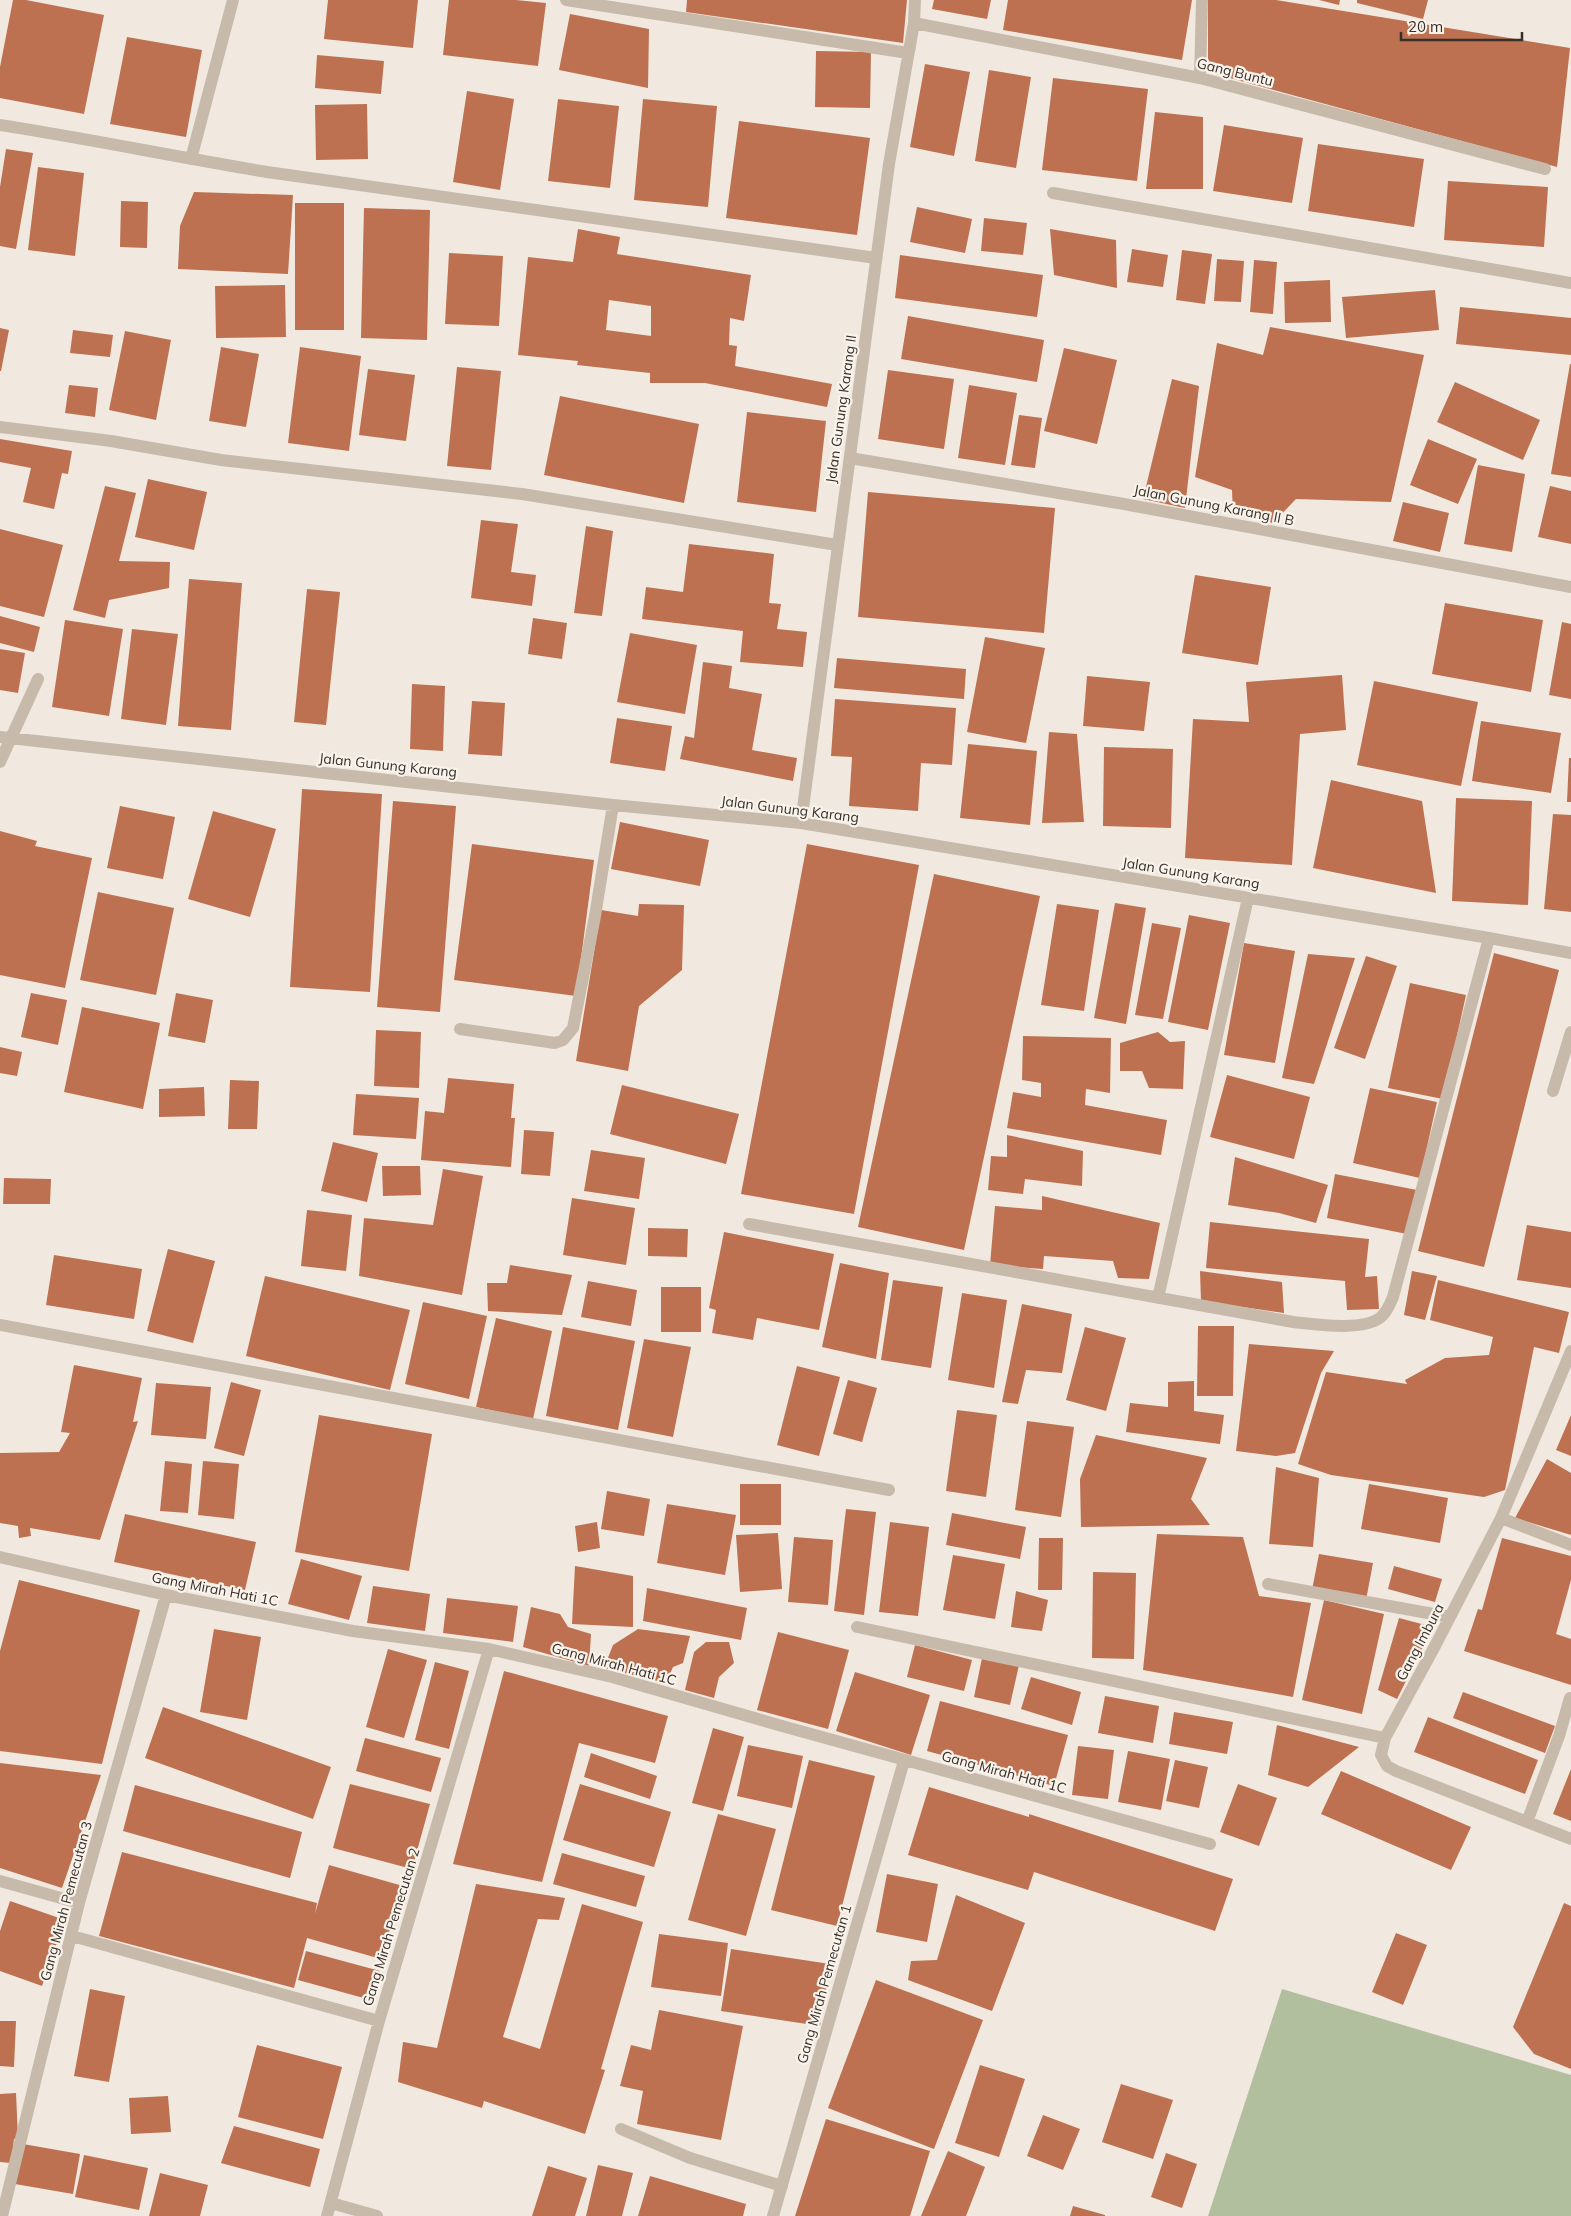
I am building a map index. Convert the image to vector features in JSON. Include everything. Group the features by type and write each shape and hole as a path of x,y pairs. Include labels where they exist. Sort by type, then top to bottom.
{"street":[{"path":"191,159 233,0"},
{"path":"566,0 908,53"},
{"name":"Jalan Gunung Karang II","path":"801,823 889,164 914,23 915,0"},
{"path":"1200,78 1202,0"},
{"name":"Gang Buntu","path":"914,23 1200,78 1546,169"},
{"path":"0,125 115,143 191,159 876,258"},
{"path":"1053,193 1571,283"},
{"path":"0,426 111,441 221,460 522,494 837,545"},
{"name":"Jalan Gunung Karang II B","path":"850,458 1124,504 1571,587"},
{"path":"0,762 5,738 38,679"},
{"name":"Jalan Gunung Karang","path":"5,738 613,805 801,823 1571,953"},
{"path":"460,1029 556,1043 563,1040 573,1028 594,926 613,805"},
{"path":"1158,1298 1248,898"},
{"path":"749,1224 1302,1323 1342,1326 1361,1325 1380,1318 1388,1309 1393,1297 1489,938"},
{"path":"1553,1091 1571,1032"},
{"path":"0,1326 888,1490"},
{"name":"Gang Imbura","path":"1571,1351 1501,1518 1385,1738 1381,1755 1387,1766 1396,1771 1571,1839"},
{"path":"1501,1518 1571,1545"},
{"name":"Gang Mirah Hati 1C","path":"0,1558 166,1595 353,1631 489,1649 612,1677 1210,1844"},
{"path":"1268,1584 1450,1617"},
{"name":"Gang Mirah Pemecutan 3","path":"2,2216 79,1903 166,1595"},
{"path":"857,1628 1385,1738"},
{"name":"Gang Mirah Pemecutan 2","path":"327,2216 379,2020 489,1649"},
{"path":"1527,1822 1560,1736 1570,1698"},
{"name":"Gang Mirah Pemecutan 1","path":"773,2216 904,1760"},
{"path":"0,1881 79,1903"},
{"path":"72,1936 379,2020"},
{"path":"621,2129 690,2158 782,2186"},
{"path":"331,2203 377,2216"}],"green space":[{"path":"1282,1989 1571,2075 1571,2216 1208,2216"}],"building":[{"path":"13,0 26,0 104,15 84,114 0,98 0,67"},
{"path":"328,0 418,0 413,48 324,39"},
{"path":"449,0 516,0 546,3 538,66 443,55"},
{"path":"687,0 907,0 903,43 686,12"},
{"path":"934,0 991,0 987,19 932,9"},
{"path":"1008,0 1192,0 1182,60 1003,30"},
{"path":"1208,0 1276,0 1570,48 1557,167 1208,72"},
{"path":"1319,0 1340,0 1339,5"},
{"path":"1357,0 1428,0 1423,19 1357,3"},
{"path":"570,14 649,29 648,88 559,70"},
{"path":"127,37 202,50 186,137 110,124"},
{"path":"816,51 871,52 870,108 815,107"},
{"path":"317,55 384,61 381,94 315,88"},
{"path":"925,64 970,72 954,156 910,147"},
{"path":"989,70 1031,77 1016,168 975,161"},
{"path":"1053,78 1148,89 1137,181 1042,170"},
{"path":"467,91 514,99 500,190 453,182"},
{"path":"558,99 619,106 610,188 548,181"},
{"path":"643,99 717,106 708,207 634,200"},
{"path":"367,104 368,159 316,160 315,105"},
{"path":"1155,112 1203,117 1203,189 1146,189"},
{"path":"739,121 870,138 857,235 726,218"},
{"path":"1224,125 1303,138 1292,203 1213,191"},
{"path":"1318,144 1424,159 1414,227 1308,211"},
{"path":"6,149 33,153 16,249 0,246 0,187"},
{"path":"38,167 84,173 75,256 28,250"},
{"path":"1448,181 1548,187 1544,247 1444,240"},
{"path":"194,192 293,195 288,274 178,269 180,226"},
{"path":"121,201 148,202 147,248 120,247"},
{"path":"295,203 344,203 344,330 295,330"},
{"path":"917,207 972,219 965,253 910,242"},
{"path":"364,208 430,210 427,340 361,338"},
{"path":"984,218 1027,223 1023,255 981,251"},
{"path":"578,229 620,237 617,254 751,275 744,321 730,318 729,345 737,346 735,366 832,384 827,407 705,383 650,383 650,373 577,365 578,361 518,355 528,257 573,262","holes":["609,300 651,306 651,336 606,330"]},
{"path":"1050,229 1116,240 1117,288 1054,275"},
{"path":"1132,249 1168,255 1163,287 1127,282"},
{"path":"1182,250 1212,254 1205,304 1176,300"},
{"path":"449,253 503,256 499,326 445,324"},
{"path":"900,255 1043,275 1037,317 895,298"},
{"path":"1217,259 1244,261 1241,302 1214,301"},
{"path":"1254,260 1277,262 1273,314 1250,312"},
{"path":"1330,280 1331,322 1285,323 1284,282"},
{"path":"285,285 286,337 216,338 215,286"},
{"path":"1435,290 1439,330 1346,338 1342,297"},
{"path":"1460,307 1571,318 1571,355 1456,344"},
{"path":"908,316 1044,340 1037,382 901,359"},
{"path":"1270,327 1424,355 1391,502 1296,499 1273,523 1233,514 1232,490 1195,477 1217,343 1263,355"},
{"path":"0,328 9,330 1,371 0,371"},
{"path":"73,330 113,335 110,357 70,353"},
{"path":"125,331 171,340 156,420 109,410"},
{"path":"221,347 259,354 246,427 209,421"},
{"path":"300,347 361,356 349,451 288,443"},
{"path":"1064,348 1117,360 1097,444 1044,431"},
{"path":"1571,364 1571,477 1551,474"},
{"path":"457,367 501,371 491,470 447,466"},
{"path":"368,369 415,375 406,441 359,435"},
{"path":"888,370 954,379 944,449 878,439"},
{"path":"1172,379 1199,386 1185,508 1143,499"},
{"path":"1455,382 1540,420 1523,460 1437,422"},
{"path":"69,385 98,388 95,417 65,413"},
{"path":"969,385 1017,393 1005,465 958,458"},
{"path":"560,396 699,424 684,503 544,475"},
{"path":"747,412 826,421 816,512 737,502"},
{"path":"1019,415 1042,418 1035,468 1011,465"},
{"path":"0,439 72,451 68,474 62,473 54,509 23,502 31,468 0,462"},
{"path":"1428,439 1477,459 1458,504 1410,485"},
{"path":"1478,465 1525,474 1512,552 1464,544"},
{"path":"148,479 207,492 194,550 135,537"},
{"path":"105,486 136,493 119,561 170,562 169,588 109,600 105,618 73,610"},
{"path":"1550,486 1571,491 1571,544 1538,537"},
{"path":"868,492 1055,508 1044,633 858,617"},
{"path":"1403,502 1449,513 1440,552 1393,541"},
{"path":"481,520 518,524 511,572 536,575 532,606 471,598"},
{"path":"586,526 613,531 602,616 574,613"},
{"path":"0,529 63,545 44,617 0,606"},
{"path":"689,544 774,554 769,603 781,604 777,629 807,632 803,667 740,662 743,631 642,619 646,587 683,592"},
{"path":"1195,575 1271,587 1258,665 1182,653"},
{"path":"189,579 242,583 231,730 178,726"},
{"path":"307,589 340,592 326,725 294,722"},
{"path":"1445,603 1543,620 1531,692 1432,674"},
{"path":"0,616 40,627 34,652 0,643"},
{"path":"533,618 567,623 562,659 528,654"},
{"path":"65,620 123,629 109,716 52,707"},
{"path":"1562,622 1571,624 1571,699 1549,695"},
{"path":"132,629 178,634 166,725 121,719"},
{"path":"630,633 697,645 685,714 617,702"},
{"path":"985,637 1045,648 1026,743 967,732"},
{"path":"0,649 25,653 18,693 0,690"},
{"path":"837,658 966,669 964,699 834,688"},
{"path":"703,662 732,666 729,688 762,694 752,750 797,758 793,781 680,759 685,736 694,738"},
{"path":"1342,675 1346,730 1300,734 1292,865 1185,858 1193,719 1249,722 1246,682"},
{"path":"1087,676 1150,682 1144,731 1083,726"},
{"path":"1374,681 1478,702 1461,786 1357,765"},
{"path":"412,684 445,686 443,751 410,749"},
{"path":"835,699 956,708 952,765 921,763 918,811 849,806 852,757 831,756"},
{"path":"472,701 505,703 502,756 468,754"},
{"path":"617,718 672,726 665,771 610,763"},
{"path":"1481,721 1561,733 1551,793 1472,781"},
{"path":"1049,732 1077,734 1084,822 1042,823"},
{"path":"968,744 1037,751 1030,825 960,818"},
{"path":"1104,747 1173,749 1171,828 1103,826"},
{"path":"1569,758 1571,758 1571,802 1567,802"},
{"path":"1331,780 1422,801 1436,893 1313,868"},
{"path":"302,789 382,794 370,992 290,987"},
{"path":"1456,798 1532,801 1528,905 1452,901"},
{"path":"393,801 456,806 440,1012 377,1007"},
{"path":"120,806 175,817 163,879 107,868"},
{"path":"213,811 276,829 250,917 188,899"},
{"path":"1553,814 1571,815 1571,912 1544,909"},
{"path":"620,822 709,840 700,886 611,869"},
{"path":"0,831 37,841 35,846 92,858 65,988 0,975"},
{"path":"472,844 594,860 576,996 454,980"},
{"path":"807,844 919,865 854,1214 741,1194"},
{"path":"934,874 1040,896 964,1250 858,1227"},
{"path":"98,892 174,908 156,995 80,980"},
{"path":"1115,903 1146,908 1126,1024 1094,1018"},
{"path":"639,904 684,905 682,970 639,1006 628,1071 576,1061 601,910 638,916"},
{"path":"1057,904 1099,910 1084,1011 1041,1005"},
{"path":"1189,915 1230,923 1208,1030 1168,1022"},
{"path":"1152,923 1181,928 1163,1019 1135,1015"},
{"path":"1244,943 1295,951 1275,1063 1224,1055"},
{"path":"1494,953 1559,970 1484,1267 1418,1251"},
{"path":"1308,954 1355,958 1314,1084 1282,1078"},
{"path":"1366,956 1397,966 1365,1059 1334,1048"},
{"path":"1410,983 1466,995 1443,1099 1388,1088"},
{"path":"31,993 67,1000 58,1045 21,1037"},
{"path":"176,993 213,1000 205,1043 168,1036"},
{"path":"82,1007 160,1023 143,1109 64,1092"},
{"path":"376,1030 421,1032 419,1088 374,1086"},
{"path":"1158,1032 1170,1042 1185,1041 1183,1089 1149,1088 1142,1071 1120,1071 1120,1043"},
{"path":"1023,1036 1111,1038 1110,1093 1086,1089 1085,1105 1167,1120 1161,1155 1007,1128 1013,1092 1041,1097 1041,1083 1022,1080"},
{"path":"0,1047 22,1052 17,1076 0,1073"},
{"path":"1227,1075 1310,1097 1294,1159 1210,1137"},
{"path":"448,1078 514,1084 511,1118 515,1118 511,1167 421,1160 425,1111 444,1113"},
{"path":"230,1080 259,1081 257,1129 228,1129"},
{"path":"622,1085 739,1114 726,1164 610,1134"},
{"path":"204,1087 205,1116 159,1117 159,1089"},
{"path":"1370,1088 1437,1102 1420,1178 1353,1163"},
{"path":"356,1094 419,1098 416,1139 353,1135"},
{"path":"524,1130 554,1132 550,1176 521,1174"},
{"path":"1007,1135 1083,1151 1082,1186 1025,1179 1023,1194 988,1190 991,1156 1007,1157"},
{"path":"333,1142 378,1153 367,1202 321,1191"},
{"path":"591,1150 645,1158 639,1199 584,1191"},
{"path":"1235,1157 1328,1185 1316,1223 1279,1213 1228,1205"},
{"path":"382,1166 420,1166 421,1195 383,1196"},
{"path":"443,1169 483,1176 462,1295 359,1276 364,1218 433,1225"},
{"path":"1335,1174 1417,1190 1407,1234 1327,1218"},
{"path":"4,1178 51,1179 50,1204 3,1204"},
{"path":"1042,1196 1160,1223 1149,1279 1118,1278 1113,1261 1044,1256 1043,1269 990,1265 995,1206 1042,1210"},
{"path":"572,1198 635,1208 626,1265 563,1255"},
{"path":"307,1210 352,1215 346,1271 301,1266"},
{"path":"1210,1222 1369,1239 1365,1277 1377,1276 1379,1309 1347,1310 1345,1281 1206,1268"},
{"path":"1527,1225 1571,1232 1571,1288 1517,1280"},
{"path":"648,1228 688,1229 687,1257 648,1256"},
{"path":"724,1232 834,1254 819,1330 757,1318 753,1340 712,1333 716,1310 709,1308"},
{"path":"168,1249 215,1261 193,1343 147,1331"},
{"path":"54,1255 142,1269 134,1319 46,1305"},
{"path":"840,1263 889,1273 876,1359 822,1347"},
{"path":"510,1265 572,1275 562,1315 488,1311 487,1283 507,1283"},
{"path":"1200,1271 1282,1282 1284,1313 1201,1301"},
{"path":"1412,1271 1437,1276 1425,1320 1404,1315"},
{"path":"265,1276 410,1310 390,1390 246,1356"},
{"path":"893,1280 943,1287 931,1368 881,1360"},
{"path":"1438,1280 1569,1312 1559,1353 1534,1347 1505,1490 1484,1497 1331,1475 1298,1464 1326,1372 1407,1384 1405,1380 1445,1358 1489,1355 1493,1337 1430,1320"},
{"path":"588,1281 637,1290 631,1326 581,1317"},
{"path":"661,1287 701,1287 701,1332 661,1332"},
{"path":"962,1293 1007,1300 994,1388 948,1380"},
{"path":"423,1302 487,1316 469,1399 405,1384"},
{"path":"1022,1304 1072,1314 1062,1373 1026,1370 1018,1404 1002,1402"},
{"path":"496,1318 552,1331 533,1419 476,1407"},
{"path":"1198,1326 1234,1326 1233,1396 1197,1396"},
{"path":"563,1327 635,1341 618,1430 546,1416"},
{"path":"1085,1327 1126,1338 1106,1411 1066,1400"},
{"path":"644,1339 691,1347 673,1437 627,1428"},
{"path":"1249,1344 1334,1351 1321,1373 1295,1453 1276,1456 1236,1451"},
{"path":"74,1365 142,1378 133,1422 138,1421 100,1540 30,1528 31,1536 19,1538 18,1526 0,1523 0,1453 59,1452 70,1433 61,1432"},
{"path":"797,1366 840,1377 819,1456 777,1445"},
{"path":"848,1380 877,1388 862,1442 833,1434"},
{"path":"1194,1381 1194,1411 1224,1415 1220,1444 1126,1432 1130,1403 1168,1407 1168,1382"},
{"path":"231,1382 261,1390 244,1456 214,1448"},
{"path":"156,1383 211,1387 206,1439 151,1435"},
{"path":"957,1410 997,1415 986,1497 946,1491"},
{"path":"319,1415 432,1434 409,1571 295,1552"},
{"path":"1571,1415 1571,1456 1556,1450"},
{"path":"1027,1421 1074,1427 1061,1517 1015,1510"},
{"path":"1096,1435 1207,1458 1191,1499 1210,1525 1081,1527 1080,1479"},
{"path":"1547,1459 1571,1473 1571,1535 1515,1518"},
{"path":"165,1461 192,1464 188,1513 160,1511"},
{"path":"203,1461 239,1464 234,1519 198,1515"},
{"path":"1276,1467 1319,1478 1313,1547 1269,1544"},
{"path":"740,1484 781,1484 781,1525 740,1525"},
{"path":"1369,1484 1448,1498 1440,1543 1361,1529"},
{"path":"607,1491 650,1499 644,1536 601,1529"},
{"path":"667,1504 736,1515 725,1575 657,1563"},
{"path":"846,1509 876,1512 864,1615 834,1611"},
{"path":"952,1513 1026,1527 1020,1559 946,1545"},
{"path":"125,1514 256,1542 245,1590 114,1562"},
{"path":"597,1522 600,1548 578,1552 575,1526"},
{"path":"890,1522 929,1527 918,1616 879,1612"},
{"path":"778,1533 782,1589 740,1592 736,1535"},
{"path":"1157,1534 1243,1537 1259,1596 1311,1603 1293,1697 1143,1670"},
{"path":"794,1537 833,1540 828,1605 788,1602"},
{"path":"1039,1538 1063,1538 1062,1590 1038,1590"},
{"path":"1502,1538 1571,1556 1571,1580 1556,1634 1571,1639 1571,1685 1464,1651 1478,1609 1482,1610"},
{"path":"1319,1554 1373,1563 1366,1600 1312,1590"},
{"path":"953,1555 1005,1564 995,1619 943,1610"},
{"path":"301,1559 362,1576 349,1620 288,1604"},
{"path":"575,1566 633,1576 633,1627 572,1624"},
{"path":"1394,1566 1442,1579 1435,1602 1388,1589"},
{"path":"1093,1572 1136,1573 1134,1659 1092,1658"},
{"path":"19,1580 140,1610 102,1764 0,1751 0,1651"},
{"path":"373,1586 430,1594 425,1631 367,1623"},
{"path":"647,1588 747,1608 741,1640 643,1621"},
{"path":"1016,1591 1048,1600 1042,1631 1011,1627"},
{"path":"447,1598 518,1606 513,1642 443,1633"},
{"path":"1324,1600 1384,1614 1362,1714 1302,1700"},
{"path":"531,1607 560,1614 568,1627 591,1634 589,1666 523,1647"},
{"path":"1399,1618 1433,1627 1397,1699 1378,1690"},
{"path":"214,1629 261,1637 247,1720 200,1712"},
{"path":"638,1629 690,1636 683,1663 673,1667 666,1683 604,1668 613,1645"},
{"path":"778,1632 849,1650 828,1729 757,1710"},
{"path":"706,1642 729,1642 734,1663 719,1677 714,1698 685,1690 694,1652"},
{"path":"915,1645 972,1660 964,1691 907,1677"},
{"path":"388,1649 427,1660 404,1738 366,1727"},
{"path":"982,1658 1019,1665 1010,1705 974,1697"},
{"path":"435,1662 469,1671 449,1749 415,1740"},
{"path":"504,1671 668,1716 655,1763 579,1743 542,1882 453,1864"},
{"path":"855,1672 930,1695 911,1755 836,1731"},
{"path":"1031,1677 1081,1692 1072,1725 1021,1709"},
{"path":"1463,1692 1555,1726 1545,1753 1453,1718"},
{"path":"1105,1696 1159,1706 1153,1743 1098,1733"},
{"path":"940,1701 1068,1735 1054,1786 927,1751"},
{"path":"163,1707 331,1767 313,1819 145,1758"},
{"path":"1174,1712 1233,1722 1227,1754 1169,1744"},
{"path":"1428,1717 1538,1760 1525,1794 1414,1752"},
{"path":"1277,1725 1359,1747 1308,1787 1268,1775"},
{"path":"713,1728 744,1737 723,1811 692,1803"},
{"path":"365,1738 441,1758 431,1792 356,1771"},
{"path":"748,1745 803,1756 792,1808 737,1796"},
{"path":"1078,1746 1114,1750 1108,1799 1072,1795"},
{"path":"1128,1751 1170,1759 1161,1810 1118,1802"},
{"path":"591,1753 657,1776 650,1799 584,1777"},
{"path":"809,1760 875,1776 837,1926 771,1910"},
{"path":"1175,1760 1208,1767 1199,1808 1166,1801"},
{"path":"0,1763 101,1775 62,1888 0,1868"},
{"path":"1571,1769 1571,1821 1553,1814"},
{"path":"1341,1771 1471,1827 1451,1870 1321,1814"},
{"path":"350,1784 430,1804 412,1869 333,1848"},
{"path":"580,1784 671,1812 654,1867 563,1840"},
{"path":"1238,1784 1277,1798 1259,1846 1220,1832"},
{"path":"135,1785 302,1832 290,1878 123,1831"},
{"path":"929,1787 1029,1817 1029,1814 1233,1879 1215,1931 1034,1872 1028,1890 908,1855"},
{"path":"718,1814 776,1829 746,1936 688,1920"},
{"path":"122,1852 317,1903 315,1914 329,1865 403,1886 381,1959 307,1938 294,1988 99,1936"},
{"path":"562,1853 645,1876 636,1907 553,1884"},
{"path":"887,1874 938,1884 927,1942 876,1932"},
{"path":"476,1884 565,1898 559,1920 538,1919 503,2037 540,2049 582,1904 643,1922 601,2069 605,2070 585,2134 484,2101 482,2108 398,2082 403,2042 437,2048"},
{"path":"956,1895 1025,1923 992,2011 908,1980 911,1961 937,1960"},
{"path":"10,1901 65,1920 42,1986 0,1971 0,1931"},
{"path":"1564,1903 1571,1906 1571,2069 1534,2054 1513,2027"},
{"path":"1396,1933 1427,1945 1403,2005 1372,1992"},
{"path":"659,1934 728,1943 721,1996 651,1987"},
{"path":"731,1949 830,1964 820,2026 721,2011"},
{"path":"306,1951 380,1971 371,2000 298,1980"},
{"path":"876,1980 983,2020 934,2149 828,2108"},
{"path":"90,1989 125,1996 109,2082 74,2076"},
{"path":"659,2010 743,2026 721,2140 637,2124 643,2091 620,2086 631,2045 651,2050"},
{"path":"0,2021 16,2021 14,2067 0,2066"},
{"path":"257,2045 342,2067 323,2139 238,2117"},
{"path":"980,2065 1025,2079 999,2157 955,2143"},
{"path":"1121,2084 1173,2100 1153,2159 1102,2142"},
{"path":"16,2093 18,2138 14,2139 11,2163 0,2162 0,2094"},
{"path":"168,2096 171,2132 131,2134 129,2098"},
{"path":"1043,2115 1080,2129 1063,2170 1027,2156"},
{"path":"826,2119 930,2151 910,2216 795,2216"},
{"path":"234,2126 320,2149 310,2187 221,2163"},
{"path":"23,2144 80,2154 73,2194 15,2184"},
{"path":"948,2151 985,2167 966,2216 921,2216"},
{"path":"1166,2153 1197,2164 1182,2208 1151,2197"},
{"path":"84,2155 148,2168 139,2210 75,2197"},
{"path":"598,2165 633,2173 622,2216 586,2216"},
{"path":"548,2166 587,2178 575,2216 532,2216"},
{"path":"160,2173 208,2185 200,2216 149,2216"},
{"path":"650,2176 746,2204 743,2216 638,2216"},
{"path":"1073,2206 1105,2215 1105,2216 1070,2216"}]}
